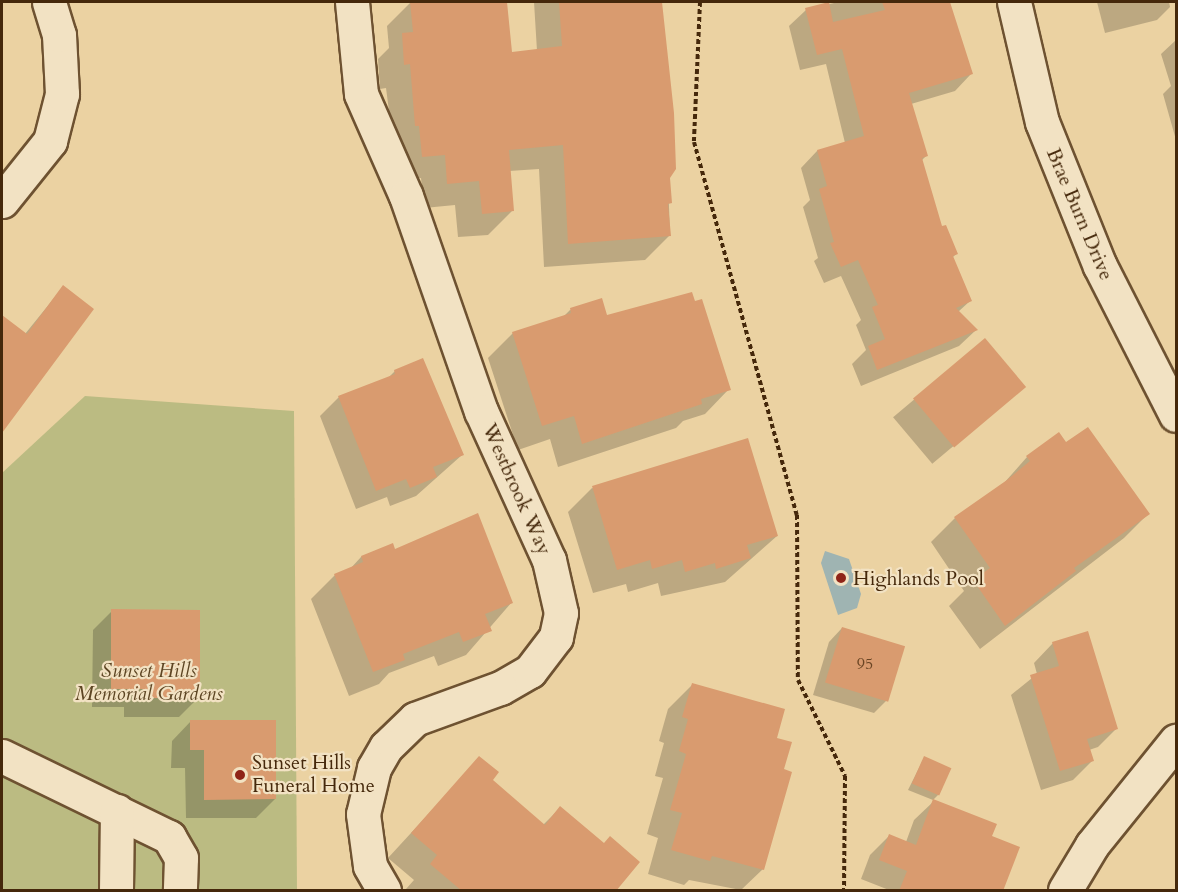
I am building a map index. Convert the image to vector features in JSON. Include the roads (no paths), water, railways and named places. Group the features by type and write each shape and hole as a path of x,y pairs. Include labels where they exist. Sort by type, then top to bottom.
{"street":[{"path":"2,201 50,141 62,94 59,35 49,2"},
{"name":"Westbrook Way","path":"352,2 361,94 406,196 481,411 549,560 561,613 556,637 530,671 500,688 415,719 386,747 374,768 363,814 370,866 384,891"},
{"name":"Brae Burn Drive","path":"1014,2 1046,133 1100,266 1176,415"},
{"path":"1065,891 1092,845 1176,741"},
{"path":"2,756 175,842 181,858 180,891"},
{"path":"116,891 117,812"}],"place":[{"name":"Highlands Pool","path":"841,578"},
{"name":"Sunset Hills Funeral Home","path":"240,775"}],"park label":[{"name":"Sunset Hills Memorial Gardens","path":"149,682"}]}
